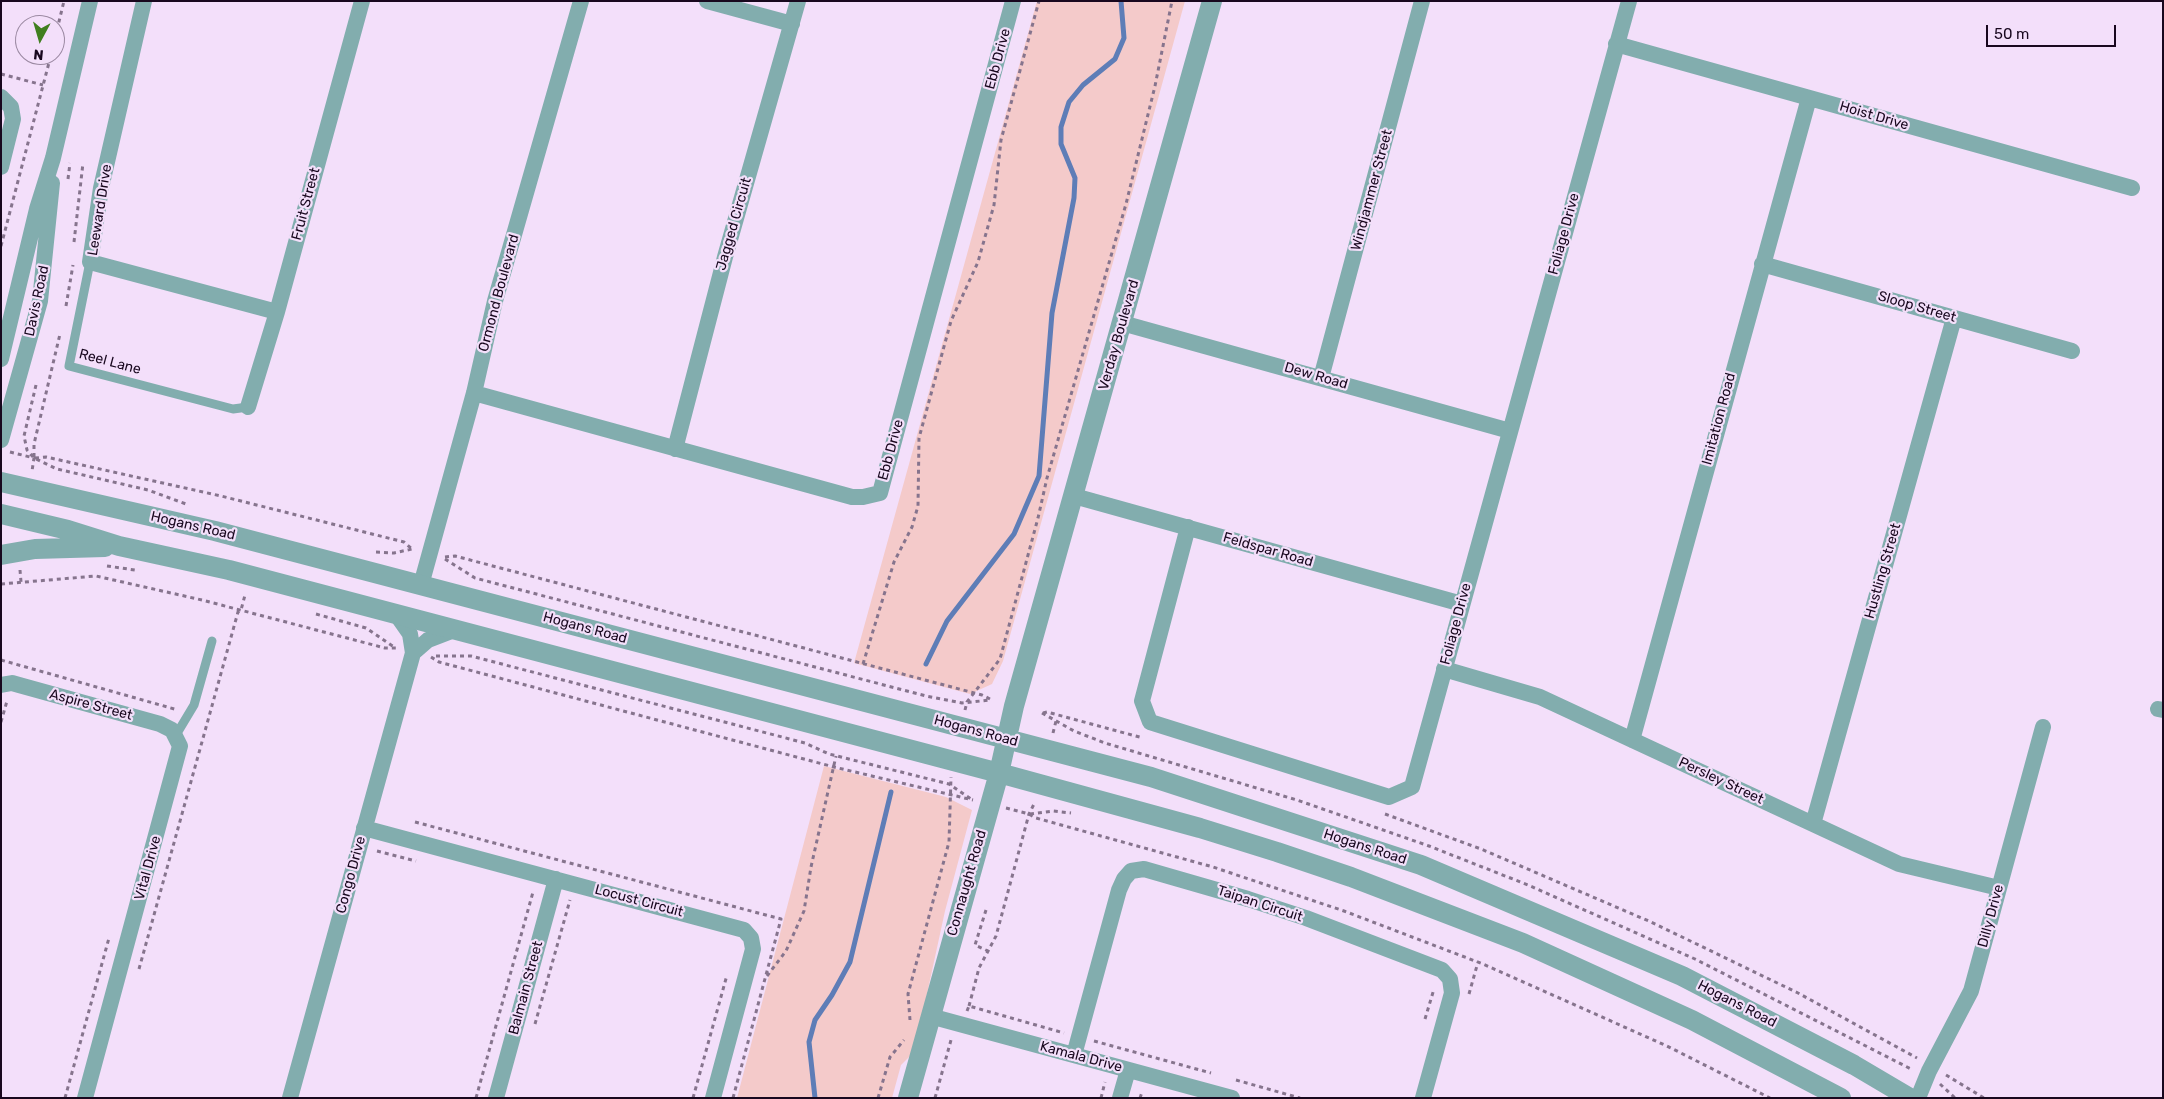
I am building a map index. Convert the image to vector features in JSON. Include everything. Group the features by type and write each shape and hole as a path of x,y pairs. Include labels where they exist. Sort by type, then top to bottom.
{"street":[{"name":"Davis Road","path":"1,359 37,208 53,158 90,1"},
{"name":"Leeward Drive","path":"144,1 101,188 90,262 277,312"},
{"name":"Fruit Street","path":"248,407 277,312 362,1"},
{"name":"Ormond Boulevard","path":"421,585 474,392 495,301 581,1"},
{"path":"707,1 792,24"},
{"name":"Jagged Circuit","path":"674,449 724,257 798,1"},
{"name":"Ebb Drive","path":"474,392 852,497 863,498 880,492 1013,1"},
{"name":"Verday Boulevard","path":"1026,669 1212,1"},
{"name":"Windjammer Street","path":"1321,378 1422,1"},
{"name":"Foliage Drive","path":"1188,527 1142,701 1150,722 1389,797 1412,787 1628,1"},
{"name":"Hoist Drive","path":"1616,44 2132,188"},
{"path":"1,97 11,107 13,119 1,167"},
{"name":"Imitation Road","path":"1632,740 1809,98"},
{"name":"Davis Road","path":"1,440 42,293 49,229 53,158"},
{"name":"Sloop Street","path":"1762,264 2072,351"},
{"name":"Hustling Street","path":"1812,824 1954,318"},
{"name":"Dew Road","path":"1122,323 1510,431"},
{"name":"Hogans Road","path":"1,482 215,530 1151,777 1421,865 1682,976 1854,1065 1910,1098"},
{"name":"Feldspar Road","path":"1074,496 1462,604"},
{"path":"1,514 68,530 119,546 229,570 999,772 1226,836 1351,877 1523,943 1650,1000 1841,1098"},
{"path":"7,562 36,550 119,546"},
{"path":"396,614 410,634 413,653"},
{"path":"413,653 428,640 454,630"},
{"name":"Congo Drive","path":"290,1098 413,653"},
{"name":"Connaught Road","path":"908,1098 1026,669"},
{"name":"Persley Street","path":"1444,669 1540,697 1899,864 1999,888"},
{"name":"Aspire Street","path":"1,685 19,685 160,724 176,735"},
{"name":"Dilly Drive","path":"1918,1098 1929,1071 1971,991 2043,727"},
{"name":"Vital Drive","path":"84,1098 179,754 180,746 176,735"},
{"name":"Locust Circuit","path":"364,828 744,930 751,938 752,955 713,1098"},
{"name":"Taipan Circuit","path":"1074,1055 1119,890 1124,879 1131,872 1144,869 1290,913 1365,939 1442,970 1450,979 1452,992 1423,1098"},
{"name":"Balmain Street","path":"496,1098 556,879"},
{"name":"Kamala Drive","path":"930,1016 1232,1098"},
{"path":"1120,1098 1128,1070"}],"lane":[{"name":"Reel Lane","path":"90,262 69,366 233,409 248,407"},
{"path":"176,735 194,705 212,641"}],"path":[{"path":"61,15 64,1"},
{"path":"863,664 894,562 912,527 918,506 919,438 951,321 978,262 994,205 1001,140 1039,1"},
{"path":"961,727 967,702 1000,659 1047,478 1126,204 1155,86 1172,1"},
{"path":"1,246 48,65"},
{"path":"1,74 43,85"},
{"path":"74,248 78,189 83,163"},
{"path":"65,312 73,258"},
{"path":"34,458 34,444 61,331"},
{"path":"34,458 46,457 220,496 404,542 412,549 382,554 368,551"},
{"path":"34,458 57,469 148,490 193,506"},
{"path":"455,556 863,664 974,693 990,700 967,702 926,696 475,578 442,557 455,556"},
{"path":"7,562 20,567 21,582"},
{"path":"103,565 142,571"},
{"path":"1,584 96,576 241,610 385,648 395,648 366,628 309,612"},
{"path":"236,593 254,598"},
{"path":"138,974 238,612 241,610 245,595"},
{"path":"440,655 471,656 805,743 836,756 949,784 971,799 834,766 449,665 431,658 440,655"},
{"path":"1,722 7,700 16,703"},
{"path":"1042,713 1047,712 1152,741"},
{"path":"1049,750 1056,722"},
{"path":"734,1098 767,976 786,951 804,911 810,867 836,756"},
{"path":"908,1028 910,1014 908,994 949,842 949,784 954,761"},
{"path":"969,1006 979,968 996,936 1029,814 1040,784"},
{"path":"1029,814 1053,811 1072,814"},
{"path":"1382,812 1481,849 1651,922 1798,993 1922,1061"},
{"path":"378,851 423,863"},
{"path":"533,1032 579,866"},
{"path":"524,889 579,904"},
{"path":"476,1098 533,892"},
{"path":"986,910 975,945 988,951"},
{"path":"65,1098 110,935"},
{"path":"693,1098 727,974"},
{"path":"878,1098 890,1057 901,1044 906,1034"},
{"path":"1941,1073 1984,1098"},
{"path":"1937,1081 1955,1098"},
{"path":"1101,1098 1105,1082"},
{"path":"1140,1098 1142,1092"}],"shaded area":[{"path":"1037,1 1185,1 1003,661 992,684 970,694 854,663"},
{"path":"824,766 946,797 972,810 945,911 925,1003 910,1056 901,1065 892,1098 737,1098"}],"waterway":[{"path":"926,664 947,621 1014,534 1039,476 1052,313 1074,198 1075,178 1061,144 1061,127 1069,102 1083,85 1115,59 1124,38 1121,1"},
{"path":"815,1098 809,1042 815,1020 832,995 850,962 891,792"}]}
